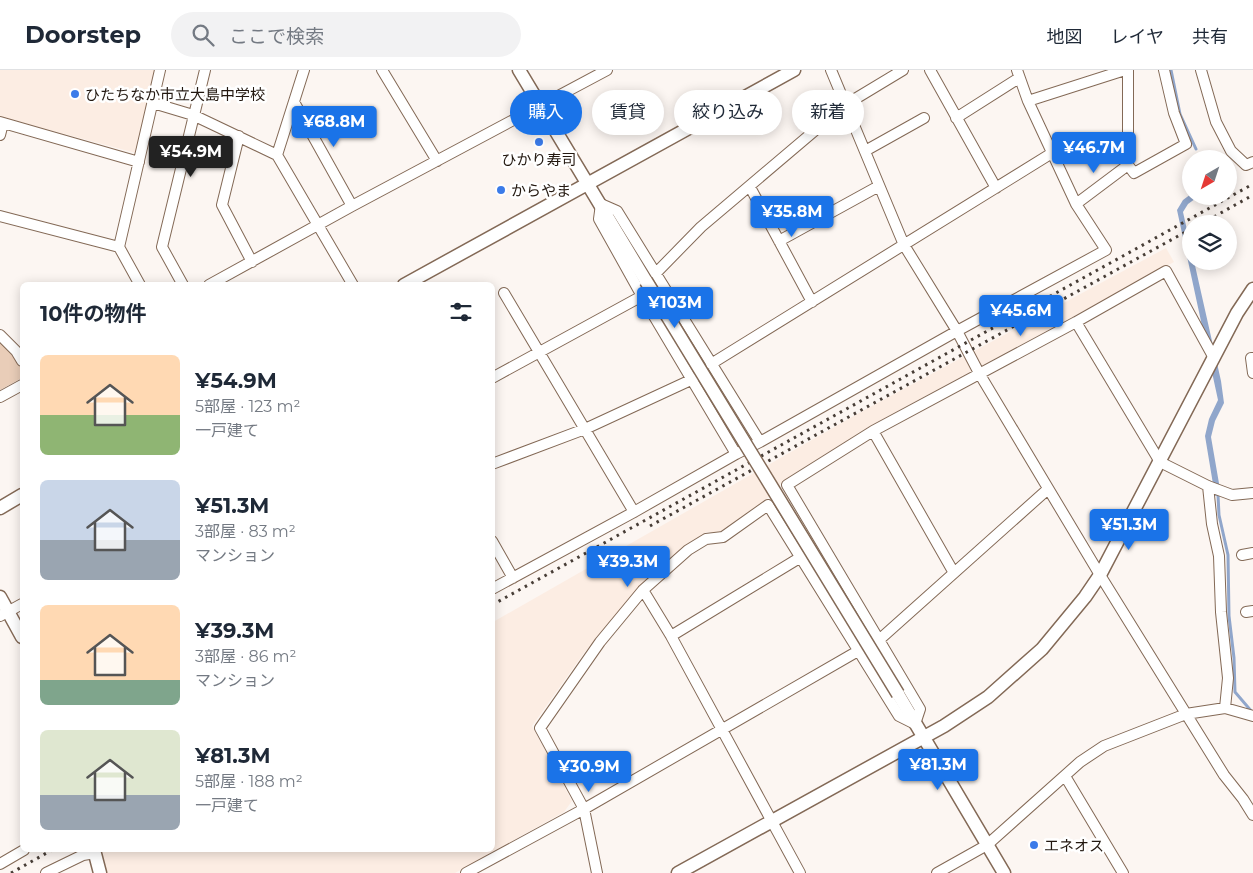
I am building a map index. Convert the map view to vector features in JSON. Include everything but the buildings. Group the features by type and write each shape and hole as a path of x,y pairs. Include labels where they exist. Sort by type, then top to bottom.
{"street":[{"path":"138,282 119,248 160,70"},
{"path":"181,282 162,247 205,70"},
{"path":"277,155 304,70"},
{"path":"382,70 437,162"},
{"path":"519,70 530,90"},
{"path":"571,90 607,70"},
{"path":"409,282 794,70"},
{"path":"831,70 840,90"},
{"path":"864,94 903,70"},
{"path":"930,70 996,188"},
{"path":"1028,101 1126,70 1128,165 1134,173 1186,144 1174,113 1164,70"},
{"path":"1213,70 1202,73 1216,122 1231,151 1246,165 1253,162"},
{"path":"495,587 1106,250 1076,204 1028,101 1018,74 956,118"},
{"path":"294,102 352,206"},
{"path":"152,103 193,114 277,155 352,282"},
{"path":"865,151 924,118"},
{"path":"0,135 2,123 139,162"},
{"path":"215,282 352,206 510,123"},
{"path":"557,135 601,204 711,364 760,442"},
{"path":"651,277 701,227 811,135"},
{"path":"858,135 904,245 957,331 978,373 1186,714 1224,775 1253,815"},
{"path":"239,136 222,205 252,262"},
{"path":"711,364 1052,153"},
{"path":"1076,204 1128,165"},
{"path":"779,241 879,186"},
{"path":"750,187 812,302"},
{"path":"601,204 599,219 642,296 736,454"},
{"path":"0,216 119,248"},
{"path":"915,724 920,709 786,485 873,431 1076,322 1166,271 1214,358"},
{"path":"651,277 898,694 922,738 1004,873"},
{"path":"678,873 944,726 988,697 1042,649 1085,598 1100,575 1237,313 1253,289"},
{"path":"504,293 634,512"},
{"path":"495,376 642,296"},
{"path":"1076,322 1160,462 1232,496 1253,493"},
{"path":"0,335 20,358"},
{"path":"1253,358 1251,358 1253,373"},
{"path":"495,463 585,429 692,379"},
{"path":"0,398 20,386"},
{"path":"873,431 954,573"},
{"path":"1208,486 1212,524 1219,556 1221,612 1228,678 1225,708"},
{"path":"879,640 1048,489"},
{"path":"0,508 20,496"},
{"path":"597,873 584,809 540,728 600,642 643,590 688,550 706,539 723,537 768,505 899,716 915,724"},
{"path":"495,546 513,578"},
{"path":"671,636 801,557"},
{"path":"643,590 671,636 800,873"},
{"path":"0,597 4,614 20,634"},
{"path":"4,614 20,605"},
{"path":"466,873 584,809 858,651"},
{"path":"937,873 987,845 1080,762 1104,746 1186,714 1225,708 1253,716"},
{"path":"1065,776 1123,873"},
{"path":"0,864 21,852"},
{"path":"46,873 83,855 95,852 100,873"}],"shaded area":[{"name":"ひたちなか市立大島中学校","path":"0,70 155,70 136,153 0,117"},
{"path":"1166,248 1174,262 868,427 783,481 760,506 721,533 706,532 657,570 635,592 584,653 532,726 572,801 564,812 495,851 495,621 859,413"},
{"path":"0,342 20,366 20,379 0,390"},
{"path":"102,852 493,852 455,873 107,873"}],"water":[{"path":"1182,202 1182,205 1187,205 1182,215 1182,233 1177,210"},
{"path":"1190,270 1196,270 1221,381 1224,403 1215,421 1211,437 1221,495 1215,496 1205,436 1209,419 1218,400"}],"waterway":[{"path":"1171,70 1180,114 1196,149"},
{"path":"1218,495 1219,515 1228,555 1229,616 1234,658 1235,692 1253,713"}],"railway":[{"path":"495,603 1253,184"},
{"path":"1217,215 1253,195"},
{"path":"650,526 1182,234"},
{"path":"11,873 48,852"}],"place":[{"name":"ひたちなか市立大島中学校","path":"75,94"},
{"name":"ひかり寿司","path":"539,142"},
{"name":"からやま","path":"501,190"},
{"name":"エネオス","path":"1034,845"}]}
